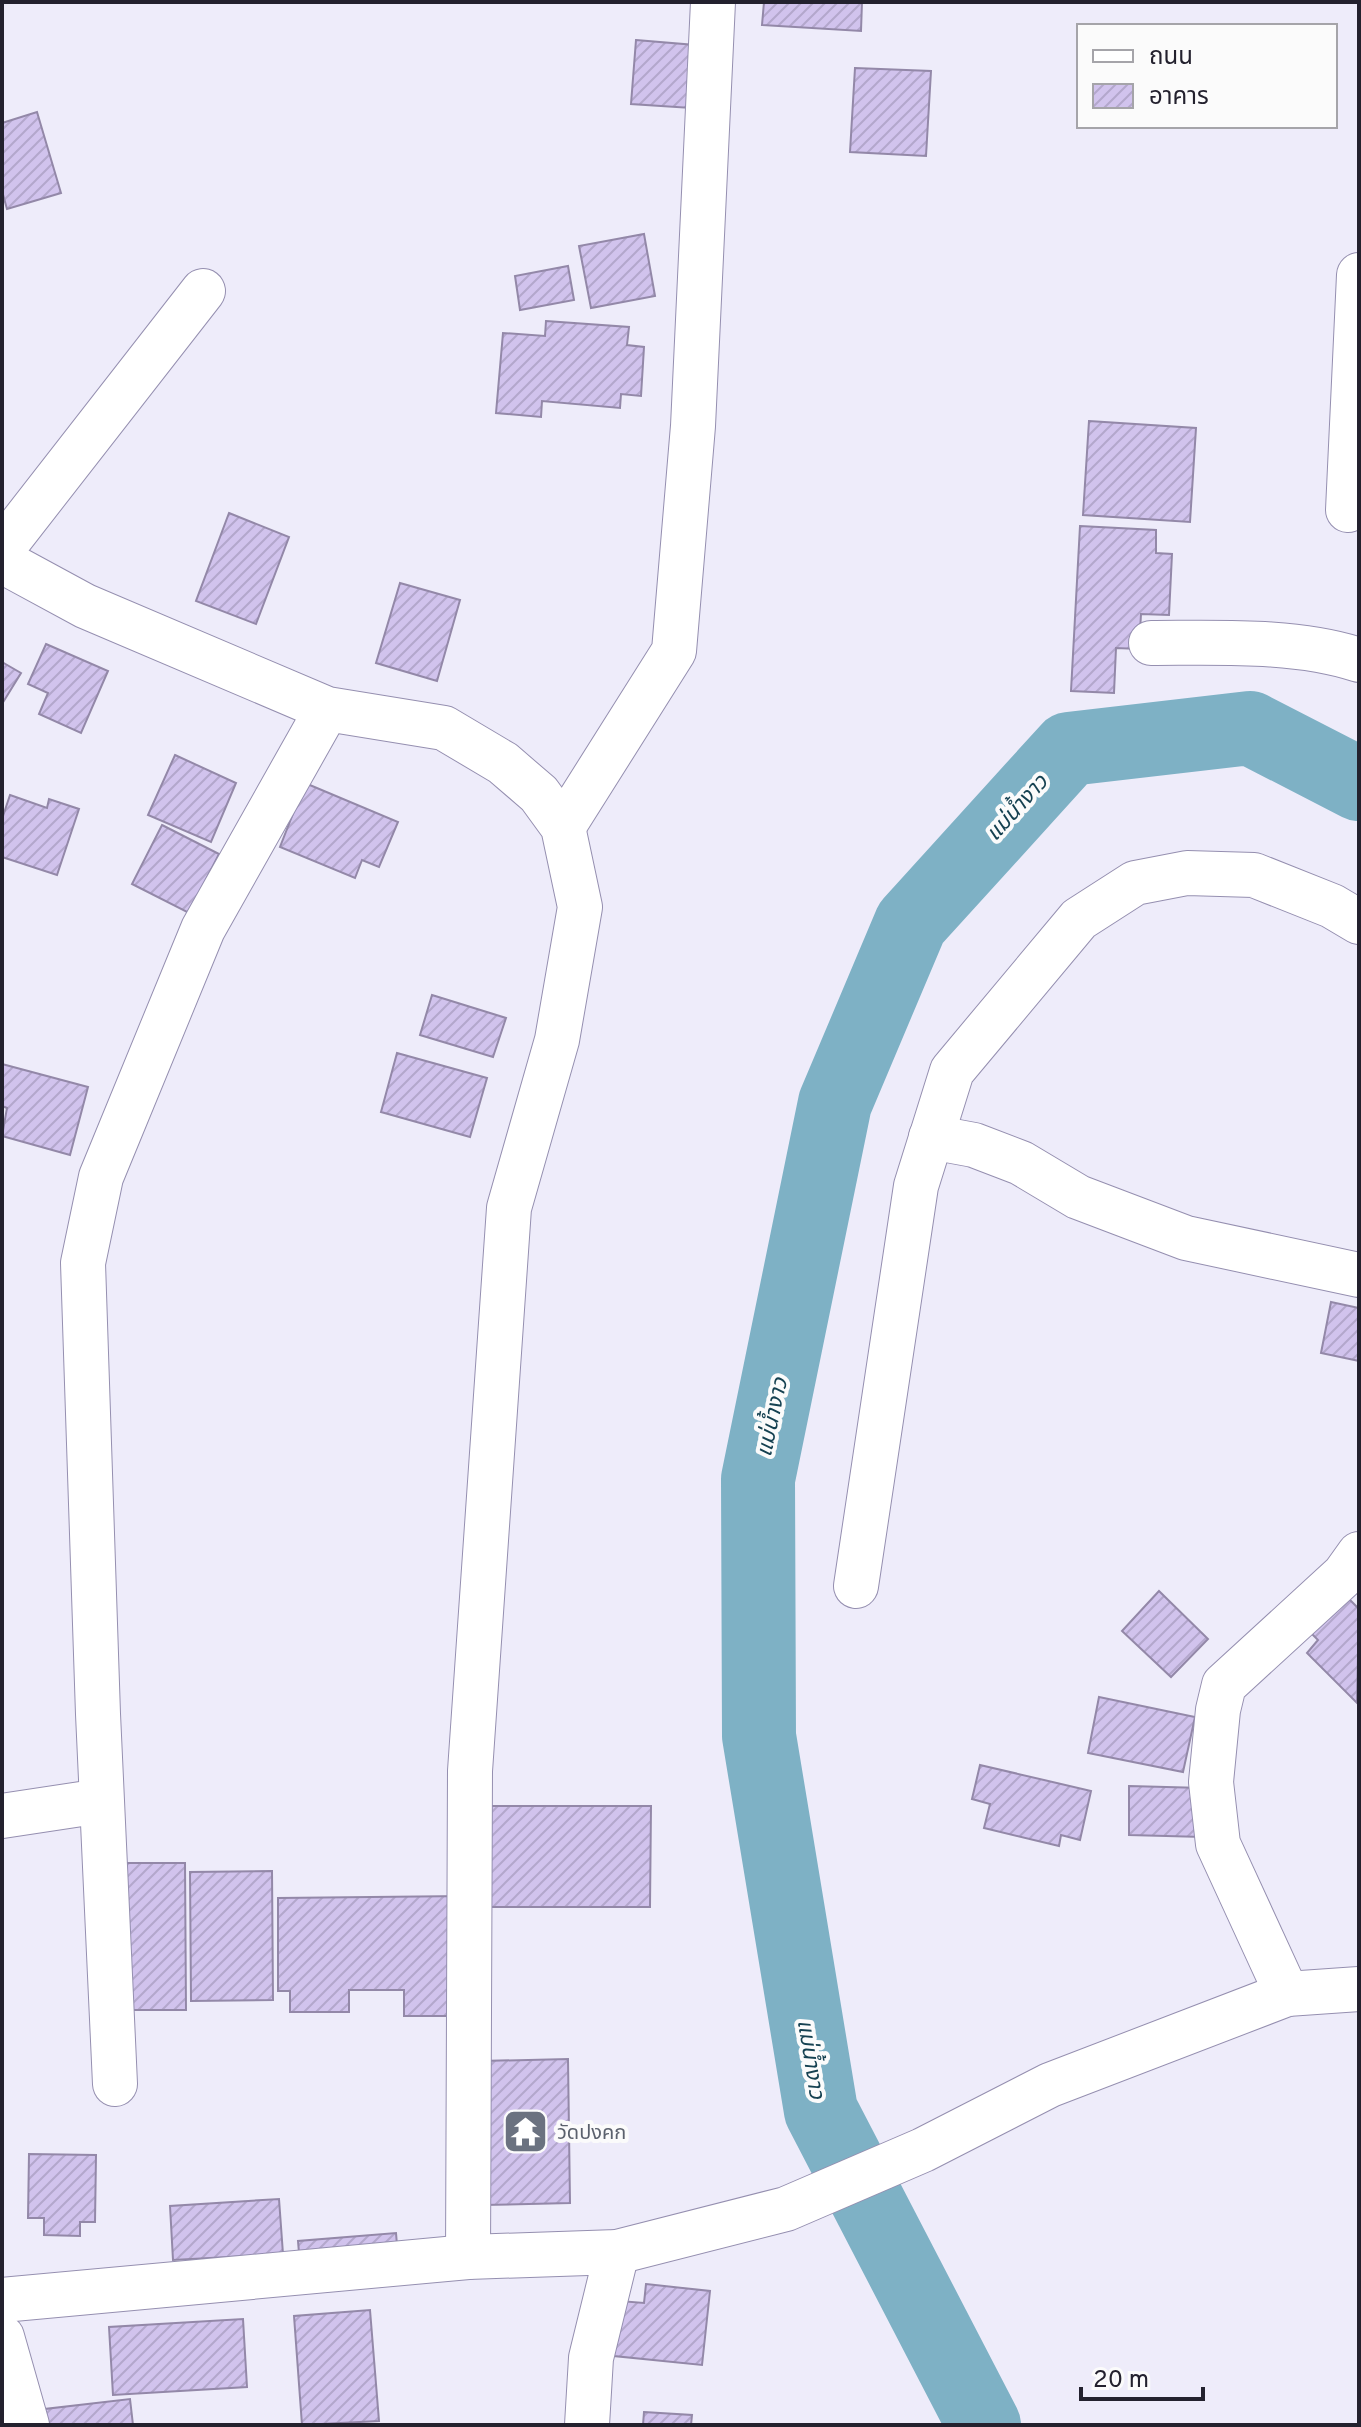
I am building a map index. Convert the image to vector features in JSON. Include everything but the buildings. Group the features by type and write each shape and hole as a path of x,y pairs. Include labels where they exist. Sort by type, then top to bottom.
{"street":[{"path":"563,827 674,651 693,426 713,2"},
{"path":"1348,510 1359,275"},
{"path":"2,549 203,291"},
{"path":"2,561 85,606 327,709 444,728 503,763 539,794 563,827 580,907 557,1040 509,1208 470,1771 468,2257"},
{"path":"1151,643 1241,643 1342,654 1359,660"},
{"path":"115,2084 101,1801 83,1263 101,1177 203,929 327,709"},
{"path":"856,1586 916,1186 952,1071 1079,919 1135,883 1187,873 1254,875 1332,906 1359,922"},
{"path":"931,1137 974,1145 1021,1163 1078,1197 1186,1238 1359,1275"},
{"path":"1287,1994 1218,1844 1211,1782 1218,1710 1224,1685 1344,1575 1359,1554"},
{"path":"2,1816 101,1801"},
{"path":"2,2300 468,2257 617,2252 786,2209 923,2150 1050,2085 1287,1994 1359,1989"},
{"path":"587,2425 591,2358 617,2252"},
{"path":"2,2337 27,2425"}],"waterway":[{"name":"แม่น้ำงาว","path":"984,2425 821,2111 759,1736 758,1479 835,1103 911,923 1069,749 1250,728 1359,784"}],"place":[{"name":"วัดปงคก","path":"526,2132"}]}
